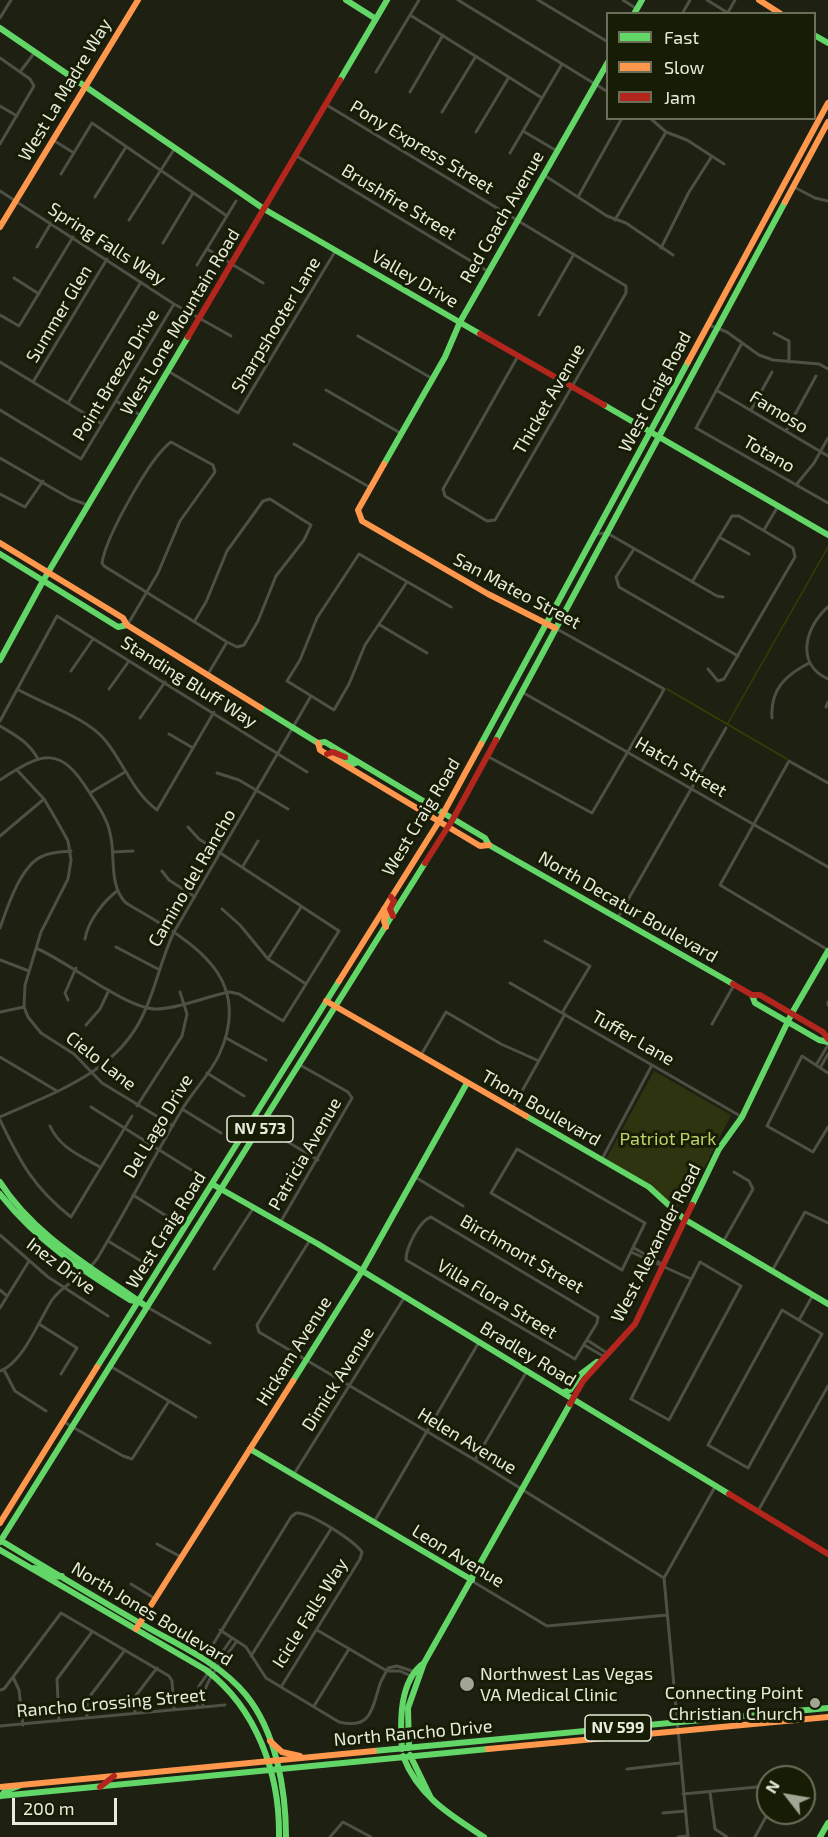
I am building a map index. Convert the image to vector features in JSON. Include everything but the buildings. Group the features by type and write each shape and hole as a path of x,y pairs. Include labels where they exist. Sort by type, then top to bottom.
{"main road":[{"name":"West La Madre Way","path":"0,227 138,0"},
{"path":"346,0 376,19"},
{"name":"West Lone Mountain Road","path":"0,660 44,581 387,0"},
{"path":"636,11 642,0"},
{"path":"759,0 778,12"},
{"name":"Valley Drive","path":"0,28 264,209 828,535"},
{"name":"Red Coach Avenue","path":"358,516 358,510 433,379 460,322 606,65"},
{"name":"West Craig Road","path":"0,1523 438,823 828,103"},
{"name":"West Craig Road","path":"0,1541 453,819 828,122"},
{"path":"801,153 809,157"},
{"path":"751,246 759,250"},
{"name":"San Mateo Street","path":"358,516 478,589 555,628"},
{"name":"North Decatur Boulevard","path":"0,543 123,618 127,625 318,743 325,742 485,838 489,845 616,918 752,995 760,995 792,1013 823,1032 828,1042"},
{"name":"North Decatur Boulevard","path":"0,554 118,627 127,625"},
{"path":"492,725 501,730"},
{"name":"North Decatur Boulevard","path":"318,743 320,750 438,823 480,846 489,845"},
{"path":"327,754 333,752 340,757 348,756"},
{"path":"336,760 345,759 353,764 358,762"},
{"path":"391,897 394,901 390,909 393,916"},
{"path":"384,909 387,913 384,921 386,927"},
{"name":"West Alexander Road","path":"405,1749 408,1708 424,1663 574,1399 603,1357 619,1344 635,1324 719,1149 742,1117 792,1013 827,954"},
{"name":"North Decatur Boulevard","path":"752,995 755,1003 819,1040 828,1042"},
{"name":"Thom Boulevard","path":"326,1000 649,1187 684,1219 828,1304"},
{"name":"Hickam Avenue","path":"138,1626 362,1271 467,1083"},
{"path":"0,1182 1,1192 36,1227 88,1270 134,1295 147,1307"},
{"name":"Bradley Road","path":"212,1184 362,1271 828,1554"},
{"path":"562,1392 570,1390 586,1370 603,1357"},
{"path":"48,1447 57,1452"},
{"name":"Leon Avenue","path":"250,1449 472,1580"},
{"name":"North Jones Boulevard","path":"0,1541 62,1576 138,1626 213,1671 251,1702 270,1741 271,1761"},
{"name":"North Jones Boulevard","path":"0,1550 138,1626"},
{"path":"28,1566 55,1577 62,1576 70,1590"},
{"name":"West Alexander Road","path":"405,1749 401,1716 413,1674 424,1663"},
{"name":"North Jones Boulevard","path":"213,1671 247,1710 262,1738 273,1770"},
{"name":"North Rancho Drive","path":"0,1787 828,1708"},
{"path":"789,1721 791,1712"},
{"path":"757,1724 775,1717 778,1713"},
{"name":"North Rancho Drive","path":"1,1796 828,1717"},
{"path":"270,1741 282,1752 311,1757"},
{"path":"405,1749 413,1782 422,1794 484,1837"},
{"path":"273,1770 279,1815 279,1837"},
{"path":"273,1770 286,1813 285,1837"},
{"path":"118,1785 121,1780 132,1775"},
{"path":"100,1787 114,1776"},
{"path":"1,1796 5,1791 20,1785"},
{"path":"279,1815 285,1837"},
{"path":"820,1837 827,1827"}],"street":[{"path":"0,18 11,0"},
{"path":"376,72 419,0"},
{"path":"458,0 606,91"},
{"path":"538,0 606,41"},
{"path":"623,0 636,11"},
{"path":"707,0 726,12"},
{"path":"410,15 542,98"},
{"path":"410,92 443,35"},
{"path":"21,72 35,52"},
{"path":"442,112 476,56"},
{"path":"0,58 33,83 0,144"},
{"path":"510,153 562,64"},
{"path":"476,132 509,77"},
{"name":"Pony Express Street","path":"325,104 623,283 627,289"},
{"path":"0,106 17,116"},
{"path":"578,197 621,120"},
{"path":"652,120 666,132 687,140 724,164"},
{"path":"61,174 92,123 227,216"},
{"path":"523,131 557,151"},
{"path":"615,220 666,132"},
{"path":"52,140 74,153"},
{"path":"95,197 126,147"},
{"path":"129,220 175,148"},
{"name":"Brushfire Street","path":"295,155 489,272"},
{"path":"662,248 689,192 712,156"},
{"path":"544,175 615,220 626,223 673,255"},
{"path":"793,187 815,198 828,201"},
{"name":"Spring Falls Way","path":"0,191 174,304 231,336"},
{"path":"163,243 193,193"},
{"path":"197,266 236,201"},
{"path":"37,247 51,223"},
{"path":"0,315 19,326 73,237"},
{"path":"207,249 263,283"},
{"name":"Sharpshooter Lane","path":"168,371 238,414 336,250"},
{"path":"539,315 574,254"},
{"name":"Summer Glen","path":"33,382 107,259"},
{"path":"14,278 39,294"},
{"path":"68,403 141,282"},
{"name":"Thicket Avenue","path":"519,356 443,493 492,522 627,289"},
{"name":"Point Breeze Drive","path":"0,410 81,459 174,304"},
{"path":"708,324 759,355 789,362 808,361 828,369"},
{"path":"774,333 789,341 789,362"},
{"path":"358,336 433,379"},
{"path":"716,390 742,343"},
{"path":"0,362 102,424"},
{"path":"751,411 772,372"},
{"path":"786,431 816,376"},
{"path":"326,390 402,434"},
{"name":"Famoso","path":"716,390 828,456"},
{"name":"Totano","path":"716,390 696,428 828,503"},
{"path":"116,401 141,416"},
{"path":"796,485 821,452 828,438"},
{"path":"127,625 147,592 174,531 208,484 215,469 213,465 171,442 140,481 128,501 102,563 147,592 194,622 227,642 240,648 258,621 276,576 304,540 311,525 266,499 227,551 206,602 194,622"},
{"path":"294,444 371,488"},
{"path":"0,458 71,499 89,506"},
{"path":"0,494 25,507 43,481"},
{"path":"764,530 778,506"},
{"path":"692,582 730,518 736,516 764,530 796,552 722,681 712,676 708,669"},
{"path":"595,534 607,533 692,582 723,597"},
{"path":"719,537 749,554"},
{"path":"634,549 616,577 619,587 738,656"},
{"path":"407,582 365,645 349,684 334,710 287,681 300,660 317,618 359,554 451,607"},
{"path":"828,607 820,615 808,635 806,647 809,663 819,675 828,679"},
{"name":"Standing Bluff Way","path":"17,689 57,616 307,772"},
{"path":"380,625 427,653"},
{"name":"San Mateo Street","path":"555,628 664,689 629,752"},
{"path":"71,671 93,639"},
{"path":"207,675 227,642"},
{"path":"109,689 129,661"},
{"path":"772,718 773,700 782,680 791,672 809,663"},
{"path":"140,718 165,682"},
{"path":"0,721 17,689 94,730 111,749 138,793 157,810 214,712"},
{"name":"Hatch Street","path":"521,691 828,867"},
{"name":"Camino del Rancho","path":"0,1119 93,1073 124,1045 146,1008 158,969 174,932 258,791 311,696"},
{"path":"826,707 828,702"},
{"path":"0,726 23,739 33,749 38,759"},
{"path":"616,918 726,728"},
{"path":"169,734 193,748"},
{"path":"487,756 592,813 629,752"},
{"path":"0,779 38,759 54,758 73,767 110,830 117,891 126,903 200,950 212,963 226,993"},
{"path":"827,954 720,885 789,761 828,783"},
{"path":"0,1012 24,1007 29,971 48,915 68,879 71,851 64,831 44,799 17,770"},
{"path":"90,793 125,772"},
{"path":"217,773 239,780 288,809"},
{"path":"0,836 44,799"},
{"path":"36,948 76,968 109,990 146,1008 159,1010 226,993 239,994 283,1021 339,931 199,839 188,827"},
{"path":"243,866 258,841"},
{"path":"0,928 15,892 31,864 43,856 71,851"},
{"path":"113,852 133,851"},
{"path":"162,871 169,880 195,897"},
{"path":"85,939 89,926 104,903 117,891"},
{"path":"268,959 301,907"},
{"path":"222,909 240,925 268,959 306,984"},
{"path":"512,1109 590,966 544,941"},
{"path":"116,947 158,969"},
{"path":"0,960 29,971"},
{"path":"68,1000 65,993 76,968"},
{"name":"Tuffer Lane","path":"510,983 742,1117"},
{"path":"712,1024 734,985"},
{"path":"86,1025 100,1009 109,990"},
{"path":"137,1106 182,1036 186,1025 186,1003 180,992"},
{"name":"Del Lago Drive","path":"2,1371 13,1363 52,1301 88,1270 108,1241 182,1109 219,1055 225,1038 228,1016 226,993"},
{"name":"Cielo Lane","path":"24,1007 28,1017 41,1034 74,1054 102,1083 173,1126"},
{"path":"421,1056 447,1012 501,1044 539,1061"},
{"path":"225,1038 266,1060"},
{"path":"818,1067 828,1042"},
{"path":"818,1067 828,1054"},
{"path":"828,1073 802,1056 767,1126 813,1152 828,1126"},
{"path":"0,1057 57,1091"},
{"name":"Patricia Avenue","path":"280,1223 352,1098 348,1092 300,1065"},
{"path":"601,1161 652,1065"},
{"path":"207,1073 244,1096"},
{"path":"91,1107 196,1173"},
{"path":"182,1109 221,1133"},
{"path":"0,1119 18,1158 34,1183 71,1217 123,1127 132,1116"},
{"path":"50,1126 57,1140 66,1148 100,1167"},
{"path":"283,1139 318,1160"},
{"path":"517,1149 645,1223 632,1250 621,1270 491,1193 517,1149"},
{"path":"723,1242 753,1185 734,1172"},
{"path":"415,1177 463,1206"},
{"path":"133,1195 168,1217"},
{"path":"214,1269 254,1207"},
{"path":"772,1270 805,1212 828,1223"},
{"name":"Villa Flora Street","path":"431,1217 425,1220 406,1252 406,1260 574,1359 584,1345"},
{"name":"Birchmont Street","path":"431,1217 598,1317 587,1340"},
{"name":"Inez Drive","path":"0,1235 29,1262 65,1289 108,1316"},
{"name":"Helen Avenue","path":"310,1240 257,1328 305,1360 475,1460 664,1578"},
{"path":"108,1241 141,1261"},
{"path":"632,1250 692,1279"},
{"path":"0,1308 29,1262"},
{"path":"700,1262 741,1286 669,1420 631,1399 692,1279 700,1262"},
{"path":"0,1290 8,1296"},
{"path":"799,1320 813,1295"},
{"name":"Dimick Avenue","path":"294,1474 404,1298"},
{"path":"147,1307 210,1343"},
{"path":"782,1310 799,1320 822,1334 748,1468 708,1445 782,1310"},
{"path":"39,1324 77,1348 61,1374"},
{"path":"587,1340 603,1357 584,1345 587,1340"},
{"path":"374,1522 479,1342"},
{"path":"110,1366 196,1417"},
{"path":"2,1371 15,1391 46,1412"},
{"path":"475,1460 526,1371"},
{"path":"758,1511 828,1386"},
{"path":"64,1422 123,1456 132,1458 169,1401"},
{"path":"678,1837 688,1837 664,1578 716,1485"},
{"path":"212,1646 296,1513 303,1513 331,1528 251,1656"},
{"name":"Icicle Falls Way","path":"280,1687 317,1630 362,1552 357,1545 331,1528"},
{"path":"157,1544 180,1557"},
{"name":"Leon Avenue","path":"472,1580 547,1626 667,1615"},
{"path":"131,1584 154,1598"},
{"path":"0,1690 4,1689 61,1613 157,1668 170,1678 174,1709"},
{"path":"220,1630 246,1647 266,1678 339,1722 355,1725 363,1721 373,1710 381,1681 388,1668 397,1666 413,1674"},
{"path":"317,1630 387,1671"},
{"path":"59,1721 57,1679 93,1632"},
{"path":"203,1707 204,1690 232,1638"},
{"path":"198,1708 198,1689 237,1641"},
{"path":"314,1707 349,1649"},
{"path":"87,1718 87,1700 124,1650"},
{"path":"135,1713 134,1698 157,1668"},
{"path":"13,1677 19,1690 23,1725"},
{"name":"Rancho Crossing Street","path":"0,1726 225,1705"},
{"path":"627,1768 680,1763"},
{"path":"683,1794 756,1787"},
{"path":"710,1792 715,1829 727,1837"},
{"path":"663,1813 685,1811"},
{"path":"330,1837 343,1822 371,1837"}],"green space":[{"name":"Patriot Park","path":"654,1071 731,1115 686,1204 675,1207 649,1184 606,1159"}],"waterway":[{"path":"728,723 828,547"},
{"path":"667,689 787,759"}],"traffic: fast":[{"path":"346,0 376,19"},
{"path":"340,80 387,0"},
{"path":"635,12 642,0"},
{"path":"0,28 264,209 480,334"},
{"path":"816,36 828,43"},
{"path":"384,464 445,357 460,322 606,66"},
{"path":"496,740 785,202"},
{"path":"0,660 43,581 188,337"},
{"path":"481,744 688,362"},
{"path":"604,405 828,535"},
{"path":"0,554 118,627 127,625"},
{"path":"261,708 318,743 325,742 485,838 489,845 733,984"},
{"path":"337,760 353,764 358,762"},
{"path":"0,1542 425,863"},
{"path":"692,1205 719,1149 742,1117 792,1013 828,951"},
{"path":"97,1367 339,981"},
{"path":"752,995 755,1003 819,1040 828,1042"},
{"path":"293,1381 362,1271 467,1083"},
{"path":"526,1116 649,1187 684,1219 828,1304"},
{"path":"0,1182 14,1202 48,1236 147,1307"},
{"path":"212,1184 318,1244 729,1494"},
{"path":"0,1194 29,1226 60,1253 112,1289 130,1300 139,1302"},
{"path":"564,1392 570,1390 581,1374 597,1362"},
{"path":"402,1749 401,1714 410,1680 424,1663 570,1404"},
{"path":"250,1449 472,1580"},
{"path":"0,1540 199,1656 236,1684 256,1710 272,1744 284,1800 286,1837"},
{"path":"0,1550 206,1670 224,1686 252,1723 262,1744 275,1790 279,1837"},
{"path":"34,1568 55,1577 62,1576"},
{"path":"409,1748 408,1708 424,1663"},
{"path":"374,1751 828,1708"},
{"path":"759,1723 775,1717 778,1712"},
{"path":"0,1796 488,1749"},
{"path":"410,1755 431,1798"},
{"path":"403,1756 409,1770 426,1793 447,1812 484,1837"},
{"path":"1,1796 5,1791 19,1786"},
{"path":"820,1837 828,1823"}],"traffic: slow":[{"path":"0,227 138,0"},
{"path":"759,0 778,12"},
{"path":"688,362 828,103"},
{"path":"785,202 828,122"},
{"path":"384,464 358,510 362,521 488,594 555,628"},
{"path":"0,543 123,618 127,625 261,708"},
{"path":"318,743 320,750 480,846 489,845"},
{"path":"339,981 438,823 481,744"},
{"path":"384,909 387,913 384,921 386,927"},
{"path":"326,1001 526,1116"},
{"path":"0,1523 97,1367"},
{"path":"136,1629 293,1381"},
{"path":"488,1749 828,1717"},
{"path":"270,1741 282,1752 300,1756"},
{"path":"0,1787 374,1751"}],"traffic: jam":[{"path":"188,337 340,80"},
{"path":"480,334 604,405"},
{"path":"425,863 453,819 496,740"},
{"path":"327,754 333,752 345,757"},
{"path":"391,897 394,901 390,909 393,916"},
{"path":"733,984 752,995 760,995 823,1032 828,1039"},
{"path":"570,1404 583,1381 635,1324 692,1205"},
{"path":"729,1494 828,1554"},
{"path":"100,1787 114,1776"}],"place":[{"name":"Northwest Las Vegas VA Medical Clinic","path":"467,1684"},
{"name":"Connecting Point Christian Church","path":"815,1703"}]}
